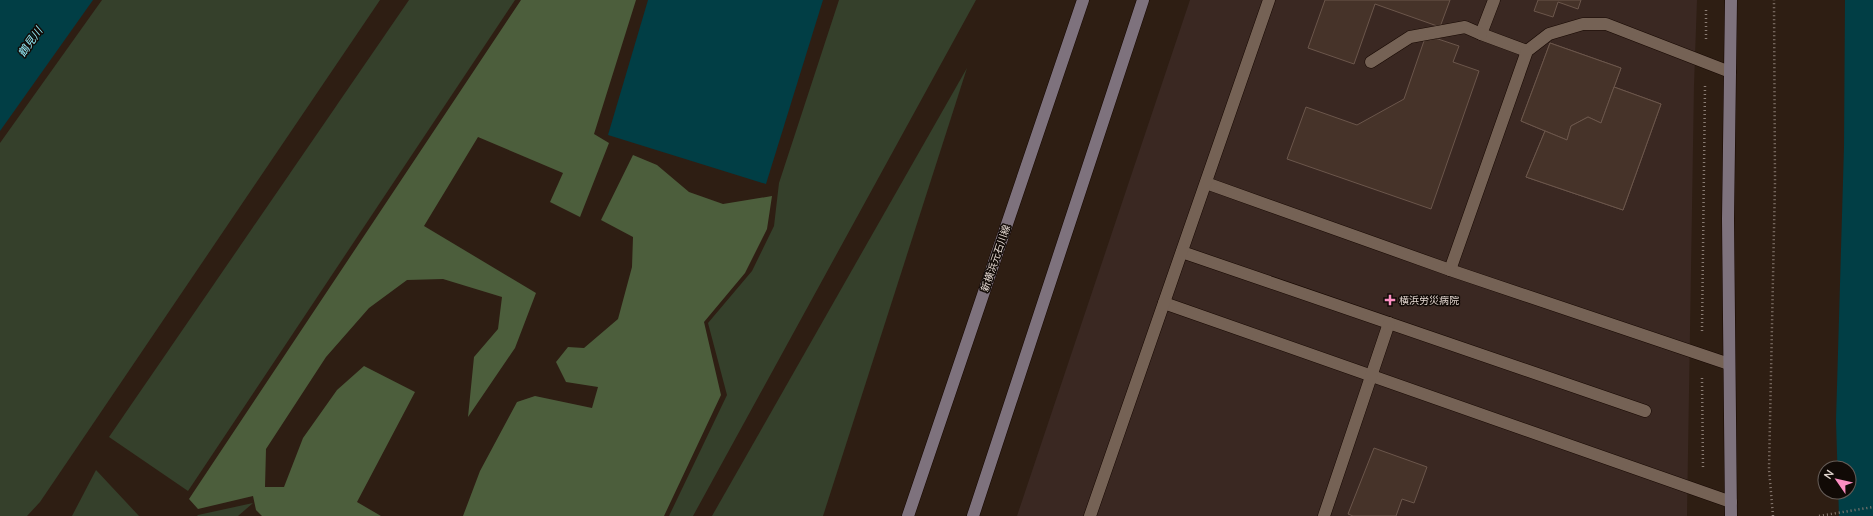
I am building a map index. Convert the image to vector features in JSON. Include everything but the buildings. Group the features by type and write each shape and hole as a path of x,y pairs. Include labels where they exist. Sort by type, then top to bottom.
{"street":[{"name":"新横浜元石川線","path":"908,516 1083,0"},
{"path":"973,516 1143,0"},
{"path":"1731,0 1728,219 1731,516"}],"lane":[{"path":"1090,516 1269,0"},
{"path":"1481,34 1494,0"},
{"path":"1450,270 1527,51 1549,34 1583,24 1606,24 1730,72"},
{"path":"1371,62 1410,37 1465,27 1527,51"},
{"path":"1206,183 1450,270 1729,364"},
{"path":"1182,252 1645,411"},
{"path":"1164,303 1731,502"},
{"path":"1324,516 1390,323"}],"path":[{"path":"1704,492 1701,355 1706,0"},
{"path":"1773,516 1769,469 1775,182 1774,0"},
{"path":"1819,516 1873,507"}],"shaded area":[{"name":"横浜労災病院","path":"1190,0 1697,0 1694,85 1687,516 1017,516"}],"green space":[{"path":"102,0 380,0 40,502 27,516 0,516 0,143"},
{"path":"409,0 515,0 188,491 109,437"},
{"path":"521,0 636,0 594,134 609,143 580,217 550,202 563,173 478,137 424,226 536,293 515,348 468,417 474,357 498,329 502,297 443,279 407,280 369,308 326,357 266,449 265,487 284,487 303,438 337,390 364,366 415,392 357,502 381,516 262,516 256,510 253,496 198,509 189,499"},
{"path":"839,0 976,0 693,516 669,516 727,395 708,323 752,271 774,226 779,183"},
{"path":"967,68 823,516 712,516"},
{"path":"633,155 657,165 689,192 723,204 772,196 767,229 745,273 704,322 721,395 664,516 463,516 480,471 517,402 535,396 592,408 598,387 566,382 556,362 568,347 584,348 618,319 632,267 633,237 601,220"},
{"path":"96,470 139,516 72,516"},
{"path":"253,503 238,516 197,516 198,515"}],"water":[{"name":"鶴見川","path":"0,0 93,0 0,131"},
{"path":"648,0 823,0 766,184 608,135"}],"waterway":[{"path":"1867,516 1864,421 1872,147 1873,0"}],"place":[{"name":"横浜労災病院","path":"1390,300"}]}
